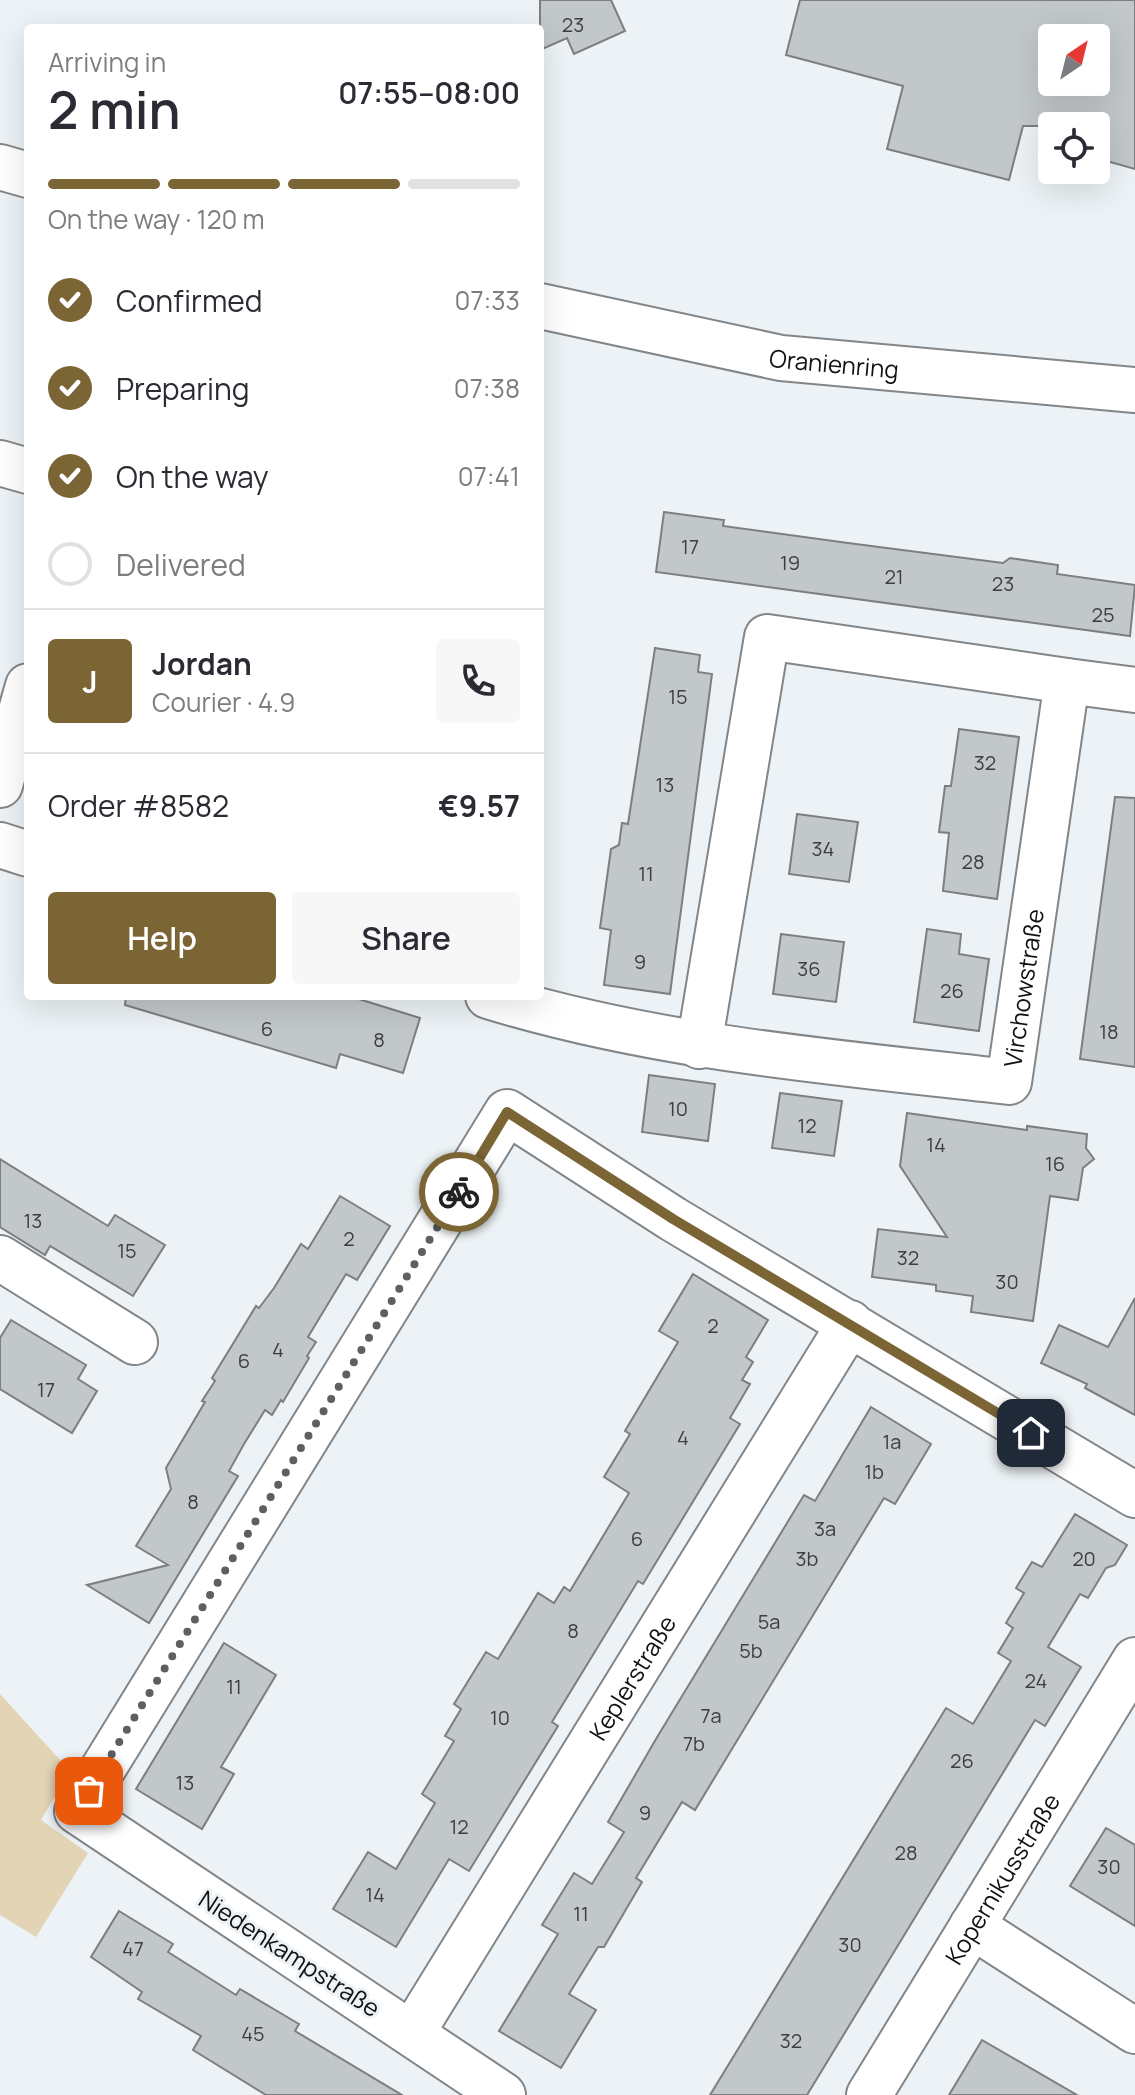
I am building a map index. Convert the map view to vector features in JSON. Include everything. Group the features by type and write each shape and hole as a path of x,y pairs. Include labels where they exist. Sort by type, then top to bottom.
{"street":[{"path":"0,167 24,174"},
{"name":"Oranienring","path":"544,307 781,358 1135,390"},
{"path":"0,463 24,470"},
{"path":"699,1046 767,637 1135,690"},
{"name":"Virchowstraße","path":"501,1000 535,1011 699,1046 1009,1082 1067,681"},
{"path":"0,785 24,700"},
{"path":"0,845 24,853"},
{"name":"Niedenkampstraße","path":"503,2095 77,1811 507,1112 673,1219 850,1323"},
{"path":"0,1258 135,1342"},
{"path":"850,1323 1135,1495"},
{"name":"Keplerstraße","path":"412,2033 850,1323"},
{"name":"Kopernikusstraße","path":"869,2095 1135,1660"},
{"path":"972,1926 1135,2031"}],"shaded area":[{"path":"0,1694 70,1771 41,1820 88,1853 36,1937 0,1915"}],"building":[{"path":"540,0 611,0 625,31 574,54 567,38 544,48 544,24 540,24"},
{"path":"800,0 1135,0 1135,169 1110,162 1110,112 1038,112 1038,126 1023,126 1009,180 887,149 903,86 786,55"},
{"path":"664,512 724,520 723,526 848,543 1003,563 1010,558 1058,565 1057,574 1135,585 1130,636 656,572"},
{"path":"655,648 700,655 698,672 712,674 670,994 604,985 611,930 600,928 611,849 619,845 622,823 628,824"},
{"path":"959,729 1019,737 997,899 943,891 949,833 939,832 945,786 951,786"},
{"path":"1115,797 1135,798 1135,1067 1080,1059"},
{"path":"797,814 858,822 849,882 789,874"},
{"path":"927,929 961,934 959,954 989,959 979,1031 914,1022"},
{"path":"781,934 844,942 836,1002 773,994"},
{"path":"126,1000 362,1000 420,1018 403,1073 340,1054 336,1068 125,1005"},
{"path":"649,1075 715,1084 708,1141 642,1132"},
{"path":"780,1093 842,1101 834,1156 772,1148"},
{"path":"907,1113 1027,1130 1027,1126 1087,1134 1086,1148 1094,1159 1083,1168 1078,1200 1050,1196 1033,1321 971,1312 973,1296 936,1291 936,1285 872,1277 878,1229 947,1237 900,1166"},
{"path":"0,1159 108,1226 115,1215 165,1245 133,1296 50,1246 45,1255 0,1227"},
{"path":"340,1196 390,1226 357,1280 346,1274 308,1337 316,1342 307,1356 309,1358 283,1402 281,1400 272,1415 265,1410 244,1444 229,1471 238,1476 149,1623 87,1585 168,1565 136,1546 171,1489 166,1468 205,1402 202,1401 215,1381 212,1378 256,1306 259,1308 274,1288 301,1244 308,1249"},
{"path":"693,1274 768,1320 746,1357 753,1362 742,1380 750,1384 730,1418 740,1424 643,1584 638,1581 552,1722 558,1726 469,1871 449,1859 396,1947 333,1909 368,1852 396,1869 435,1803 422,1794 454,1741 445,1736 461,1709 454,1704 486,1652 498,1659 538,1593 554,1603 564,1587 570,1591 629,1493 604,1477 630,1434 625,1431 678,1342 659,1331"},
{"path":"1135,1298 1135,1415 1085,1388 1087,1384 1041,1363 1059,1325 1108,1347"},
{"path":"11,1320 86,1365 78,1379 97,1391 72,1433 0,1389 0,1338"},
{"path":"871,1407 931,1444 895,1504 884,1498 695,1810 682,1802 636,1878 642,1882 604,1947 598,1947 569,1994 596,2010 561,2068 499,2031 558,1934 542,1925 574,1873 592,1884 624,1832 608,1822 656,1739 804,1495 815,1501"},
{"path":"1075,1514 1127,1545 1115,1565 1106,1568 1088,1598 1080,1594 1048,1647 1081,1667 1045,1726 1035,1720 807,2095 710,2095 946,1708 973,1724 1011,1661 998,1653 1013,1628 1006,1623 1024,1593 1016,1588 1032,1562 1042,1567"},
{"path":"224,1643 276,1675 221,1767 234,1774 202,1829 136,1789"},
{"path":"1106,1828 1135,1845 1135,1926 1070,1886"},
{"path":"119,1911 173,1944 168,1952 236,1995 240,1989 299,2024 295,2031 402,2095 266,2095 193,2050 201,2036 138,1999 142,1992 91,1957"},
{"path":"982,2040 1077,2095 949,2095"}],"way so far":[{"path":"89,1791 459,1192"}],"route":[{"path":"459,1192 507,1112 673,1219 1031,1433"}]}
